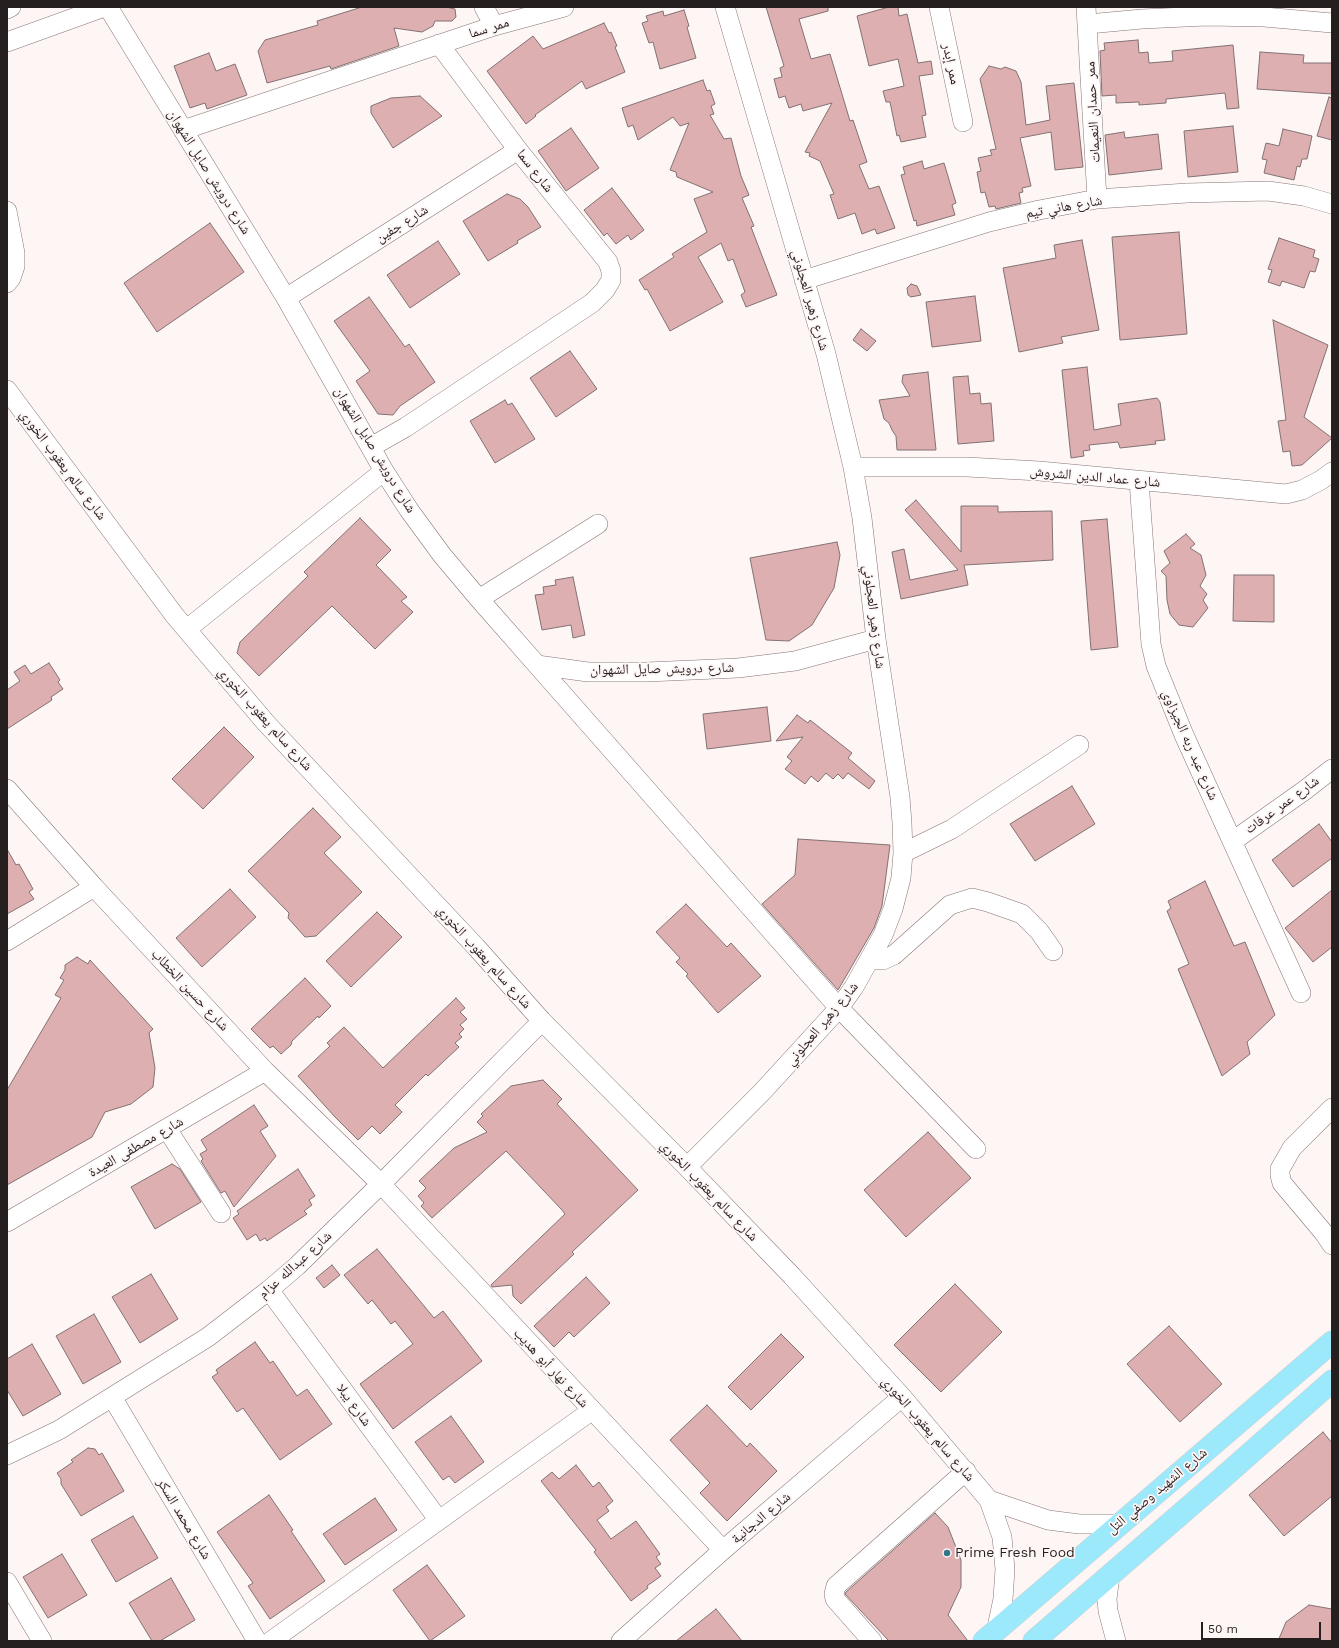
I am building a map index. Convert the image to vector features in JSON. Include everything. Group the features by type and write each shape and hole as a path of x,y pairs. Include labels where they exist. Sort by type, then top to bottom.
{"main road":[{"name":"شارع الشهيد وصفي التل","path":"990,1636 1332,1342"},
{"path":"1034,1641 1332,1381"}],"street":[{"path":"7,9 12,7"},
{"path":"7,42 104,7"},
{"name":"شارع درويش صايل الشهوان","path":"108,7 286,298 384,471 409,510 442,555 537,665 588,672 647,672 738,668 795,662 876,639"},
{"path":"484,7 494,26"},
{"name":"ممر سما","path":"439,44 494,26 564,7"},
{"name":"شارع زهير العجلوني","path":"687,1167 762,1092 839,1008 854,988 871,960 893,909 901,878 903,853 900,797 876,639 862,518 853,467 826,354 725,7"},
{"name":"ممر إبدر","path":"938,7 963,122"},
{"path":"1087,15 1142,19 1207,16 1264,16 1332,23"},
{"name":"ممر حمدان النعيمات","path":"1087,15 1098,199"},
{"path":"183,130 439,44"},
{"name":"شارع سما","path":"371,447 406,427 592,303 605,290 611,280 611,271 608,262 518,150 439,44"},
{"name":"شارع جفين","path":"286,298 518,150"},
{"name":"شارع هاني تيم","path":"804,280 989,222 1039,210 1098,199 1188,193 1268,191 1304,196 1332,204"},
{"path":"7,211 15,254 15,266 12,278 7,282"},
{"name":"شارع سالم يعقوب الخوري","path":"7,390 187,629 266,722 476,947 542,1021 687,1167 792,1276 902,1397 989,1500 1002,1537 1005,1569 1003,1599 990,1636"},
{"name":"شارع عماد الدين الشروش","path":"853,467 967,467 1039,471 1286,494 1302,490 1321,480 1332,472"},
{"path":"187,629 384,471"},
{"name":"شارع عبد ربه الجيزاوي","path":"1139,481 1151,644 1156,666 1184,735 1301,993"},
{"path":"479,599 598,524"},
{"path":"537,665 839,1008 976,1149"},
{"path":"903,853 952,829 1079,745"},
{"name":"شارع عمر عرفات","path":"1232,841 1305,790 1332,769"},
{"name":"شارع حسين الخطاب","path":"7,789 94,887 265,1071 381,1184"},
{"path":"7,942 94,887"},
{"path":"871,960 883,960 894,955 950,905 972,898 1022,914 1039,931 1053,951"},
{"name":"شارع عبدالله عزام","path":"7,1456 59,1430 208,1337 269,1290 297,1266 381,1184 542,1021"},
{"name":"شارع مصطفى العيدة","path":"7,1222 265,1071"},
{"path":"1332,1108 1292,1148 1280,1169 1282,1183 1332,1245"},
{"path":"167,1129 221,1213"},
{"name":"شارع نهار أبو هديب","path":"381,1184 723,1550"},
{"name":"شارع يبلا","path":"269,1290 438,1519"},
{"name":"شارع محمد السكر","path":"112,1397 257,1641"},
{"name":"شارع الدجانية","path":"622,1641 723,1550 902,1397"},
{"path":"271,1641 591,1410"},
{"path":"872,1641 835,1599 834,1594 836,1586 966,1471"},
{"path":"989,1500 1048,1520 1079,1524 1119,1524"},
{"path":"1110,1575 1107,1599 1108,1610 1116,1641"},
{"path":"7,1582 42,1641"}],"building":[{"path":"362,7 446,7 455,9 456,17 452,21 435,21 433,26 422,32 394,28 399,46 331,69 330,66 267,83 258,51 265,40 318,25 317,21"},
{"path":"766,7 828,7 828,11 799,19 811,59 830,54 850,121 853,120 867,162 859,165 869,189 879,186 895,228 877,234 875,229 862,234 855,213 838,219 830,195 834,194 820,161 809,156 810,153 805,152 832,103 803,111 801,104 789,108 785,96 779,98 774,79 782,77 780,68 784,66"},
{"path":"889,7 898,7 899,16 907,14 918,63 931,61 933,74 919,76 926,115 922,116 926,137 901,142 899,135 897,136 890,102 886,102 883,91 904,86 898,59 869,66 857,16"},
{"path":"684,10 689,26 687,27 696,58 660,69 653,42 649,43 642,23 648,21 646,16 663,11 664,16"},
{"path":"604,23 609,33 611,32 617,46 615,47 625,72 586,89 582,81 535,115 536,116 526,124 487,71 533,36 543,49"},
{"path":"1138,40 1139,53 1148,52 1149,63 1173,61 1172,51 1233,45 1239,108 1227,109 1225,93 1166,99 1166,103 1139,105 1139,102 1116,103 1116,95 1102,96 1100,51 1105,50 1104,43"},
{"path":"1260,52 1304,55 1303,63 1332,63 1332,94 1257,89"},
{"path":"209,53 216,71 235,64 247,95 207,109 205,103 190,108 174,66"},
{"path":"989,66 1001,69 1005,67 1016,71 1021,82 1026,125 1050,120 1046,86 1074,83 1083,167 1055,170 1051,132 1020,138 1031,186 1022,188 1023,192 1019,193 1021,203 996,209 995,206 989,207 985,192 981,193 977,172 981,171 978,158 992,155 990,150 996,149 980,79"},
{"path":"703,80 707,91 710,90 715,104 711,106 714,114 710,115 724,139 731,138 741,176 749,195 742,198 754,226 751,227 777,295 746,307 741,295 745,292 733,259 728,261 721,243 698,257 723,302 670,331 647,289 645,290 639,280 674,257 672,254 707,232 694,199 713,192 677,177 676,172 670,170 689,123 680,126 673,117 638,140 633,125 628,127 622,108"},
{"path":"420,96 442,116 393,148 371,113 371,106 391,98"},
{"path":"1329,97 1332,98 1332,140 1317,136"},
{"path":"1233,126 1238,172 1188,177 1184,131"},
{"path":"571,128 599,168 566,191 538,151"},
{"path":"1283,129 1312,136 1307,159 1302,159 1300,167 1297,166 1294,180 1264,173 1267,160 1262,159 1266,143 1279,146"},
{"path":"1124,132 1125,138 1158,134 1162,169 1109,175 1105,135"},
{"path":"922,161 924,169 944,163 956,203 952,205 955,215 917,226 916,220 914,221 901,175 905,174 903,167"},
{"path":"612,188 644,230 631,240 628,235 616,244 607,233 604,236 584,210"},
{"path":"507,194 520,199 528,207 541,227 488,261 463,221"},
{"path":"210,223 244,272 157,332 124,283"},
{"path":"1179,232 1187,334 1120,340 1112,237"},
{"path":"1279,238 1315,250 1313,257 1319,259 1315,272 1310,271 1304,288 1282,281 1280,286 1268,282 1272,270 1268,269"},
{"path":"1082,240 1099,330 1061,337 1063,343 1019,352 1003,268 1056,258 1054,245"},
{"path":"438,241 460,274 410,308 387,275"},
{"path":"911,284 917,286 921,295 911,297 908,295 907,288"},
{"path":"975,296 981,341 932,347 926,302"},
{"path":"369,297 405,347 409,344 435,382 400,406 393,415 378,414 356,381 370,371 334,321"},
{"path":"1273,320 1328,345 1304,417 1332,438 1302,465 1292,466 1290,451 1283,452 1278,421 1286,420"},
{"path":"861,329 876,341 867,351 853,340"},
{"path":"570,351 597,389 556,417 530,378"},
{"path":"1087,367 1094,430 1121,425 1118,404 1157,398 1160,402 1165,440 1155,441 1156,444 1120,448 1118,442 1089,445 1090,450 1083,451 1084,456 1071,458 1062,370"},
{"path":"928,372 936,450 897,450 896,436 889,423 884,419 879,400 910,396 902,382 903,375"},
{"path":"968,376 970,394 980,393 981,404 991,403 994,441 958,444 953,377"},
{"path":"505,400 508,405 512,403 535,439 495,463 470,421"},
{"path":"916,500 961,552 961,506 998,506 998,512 1052,511 1053,560 964,565 968,585 901,599 892,552 904,549 910,580 958,570 905,510"},
{"path":"360,518 391,550 376,565 407,597 401,601 413,612 375,649 332,606 259,676 237,653 240,642 308,576 304,572"},
{"path":"1107,519 1118,647 1091,650 1081,521"},
{"path":"1186,534 1195,544 1190,548 1201,555 1206,575 1200,586 1207,594 1203,600 1208,608 1193,627 1179,625 1170,614 1167,600 1166,576 1161,571 1170,563 1164,551"},
{"path":"837,542 840,555 834,588 812,625 789,641 766,640 750,558"},
{"path":"1234,575 1274,575 1274,622 1233,621"},
{"path":"573,577 585,635 573,638 571,625 542,630 535,595 544,594 543,587 556,585 555,580"},
{"path":"49,663 60,680 58,682 63,689 51,697 52,700 7,729 7,690 20,681 14,672 25,665 31,674"},
{"path":"767,707 771,741 707,749 703,714"},
{"path":"797,715 808,723 810,720 852,753 848,758 875,781 869,789 848,773 843,779 838,774 833,779 826,773 818,782 811,776 805,784 785,769 792,761 787,757 803,737 776,741"},
{"path":"224,727 254,757 203,809 172,779"},
{"path":"1072,786 1095,824 1035,861 1010,824"},
{"path":"313,808 341,837 324,853 362,892 316,936 305,937 288,918 289,913 248,871"},
{"path":"1319,824 1332,842 1332,858 1293,887 1272,860"},
{"path":"798,839 890,845 882,906 874,928 838,990 762,904 795,875"},
{"path":"7,849 16,865 19,864 33,889 29,892 34,899 7,914"},
{"path":"1205,881 1234,946 1245,942 1275,1015 1247,1042 1250,1054 1222,1076 1178,969 1189,964 1167,911 1171,908 1168,901"},
{"path":"230,889 256,917 202,967 176,938"},
{"path":"1332,890 1332,947 1313,962 1285,928"},
{"path":"686,904 727,947 731,943 761,976 718,1013 686,976 688,974 676,962 680,958 656,932"},
{"path":"377,912 402,937 351,987 326,961"},
{"path":"77,957 88,964 90,960 153,1029 149,1033 155,1068 153,1087 131,1104 105,1112 92,1137 7,1185 7,1090 61,998 55,995 64,980 60,978 65,970 65,965"},
{"path":"305,978 331,1006 319,1018 318,1016 281,1054 273,1046 270,1048 251,1029"},
{"path":"456,998 465,1008 460,1012 467,1019 460,1025 464,1029 459,1034 462,1037 455,1043 459,1047 428,1076 426,1074 395,1105 402,1112 380,1134 372,1126 358,1140 298,1076 330,1046 327,1043 344,1027 383,1068"},
{"path":"543,1080 562,1099 557,1104 638,1190 572,1252 574,1254 521,1304 513,1296 512,1285 492,1287 491,1285 565,1214 562,1210 506,1151 432,1218 421,1206 424,1203 418,1196 426,1188 419,1181 454,1148 487,1132 477,1122 483,1116 481,1114 511,1086"},
{"path":"254,1105 268,1126 260,1131 276,1156 234,1207 225,1191 221,1193 201,1161 203,1159 200,1154 207,1150 201,1140"},
{"path":"928,1132 971,1178 906,1237 864,1190"},
{"path":"172,1164 180,1169 201,1202 155,1229 131,1187"},
{"path":"298,1169 315,1196 309,1200 312,1205 304,1211 307,1214 267,1241 265,1238 260,1241 256,1234 247,1240 233,1218 239,1214 237,1211"},
{"path":"377,1249 434,1318 443,1311 482,1361 393,1429 360,1384 413,1344 395,1321 391,1324 372,1300 368,1304 344,1275"},
{"path":"332,1265 340,1275 324,1288 316,1278"},
{"path":"151,1274 178,1319 140,1343 112,1297"},
{"path":"586,1277 610,1303 574,1337 569,1332 554,1347 534,1326"},
{"path":"955,1284 1002,1332 941,1392 894,1345"},
{"path":"94,1314 121,1362 83,1384 56,1336"},
{"path":"1169,1326 1222,1384 1180,1422 1127,1364"},
{"path":"781,1334 804,1357 751,1410 728,1387"},
{"path":"255,1342 270,1363 273,1361 297,1396 307,1389 332,1424 280,1460 243,1408 237,1412 212,1377 218,1373 216,1370"},
{"path":"32,1344 61,1394 23,1416 7,1390 7,1359"},
{"path":"707,1405 747,1447 750,1443 777,1471 727,1521 700,1493 710,1483 670,1440"},
{"path":"451,1416 484,1462 455,1483 449,1476 443,1480 415,1442"},
{"path":"1323,1432 1332,1443 1332,1496 1284,1536 1249,1495"},
{"path":"88,1448 95,1449 99,1455 102,1453 124,1491 81,1516 61,1484 61,1479 57,1473 73,1462 71,1460"},
{"path":"576,1465 593,1487 599,1482 613,1501 606,1507 609,1511 597,1520 611,1539 636,1521 660,1554 656,1557 661,1564 655,1568 661,1576 647,1586 648,1588 631,1601 594,1552 596,1550 541,1481 552,1472 559,1479"},
{"path":"269,1495 293,1530 291,1531 325,1581 270,1619 248,1586 253,1583 217,1532"},
{"path":"375,1498 397,1530 345,1565 323,1534"},
{"path":"935,1513 948,1527 961,1560 961,1587 948,1615 968,1641 889,1641 845,1594"},
{"path":"133,1516 158,1558 116,1582 91,1540"},
{"path":"62,1554 87,1595 48,1618 23,1577"},
{"path":"427,1565 465,1616 430,1641 393,1590"},
{"path":"171,1578 195,1620 160,1641 152,1641 129,1603"},
{"path":"1309,1605 1332,1609 1332,1641 1278,1641 1286,1622"},
{"path":"716,1609 742,1641 676,1641"}],"place":[{"name":"Prime Fresh Food","path":"947,1553"}]}
